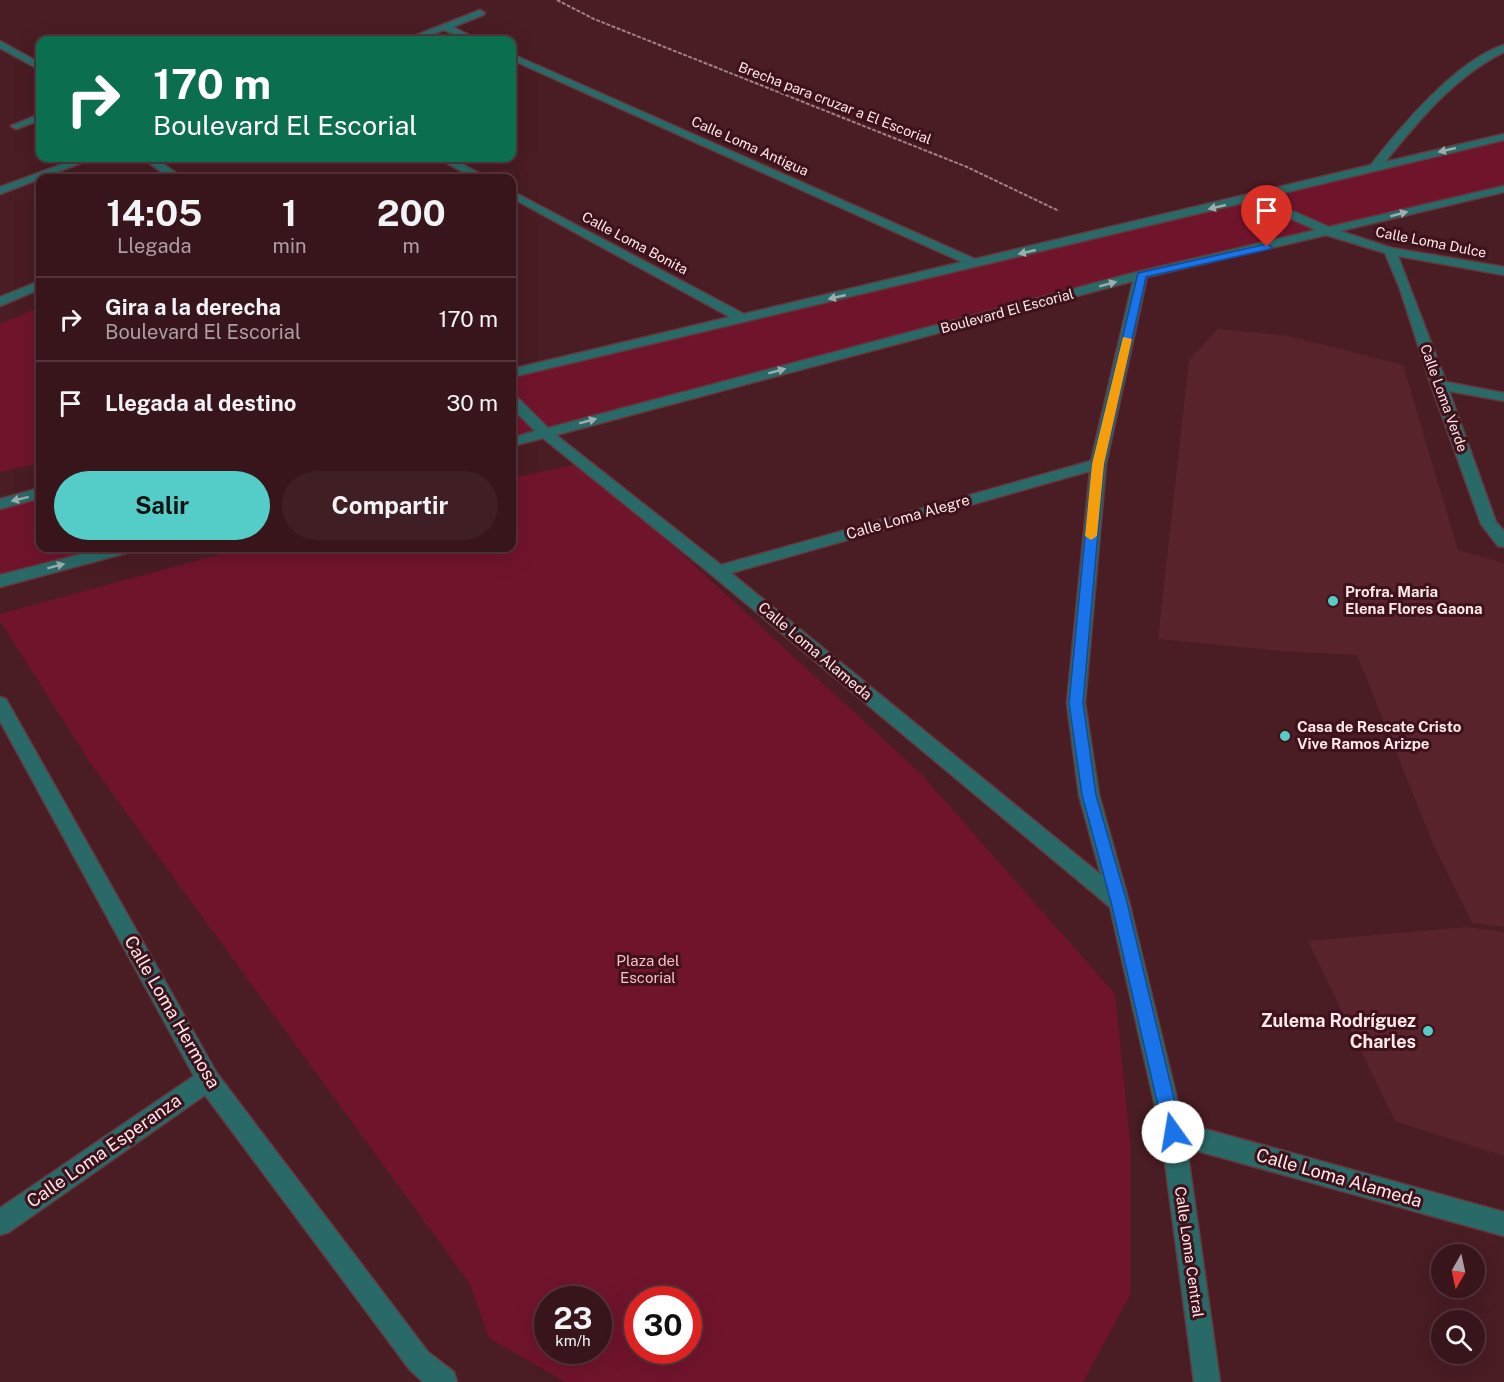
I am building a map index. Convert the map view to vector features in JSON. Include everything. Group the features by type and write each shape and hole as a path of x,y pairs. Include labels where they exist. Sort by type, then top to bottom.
{"street":[{"path":"420,36 480,13"},
{"path":"446,27 467,36"},
{"path":"0,44 36,66"},
{"path":"1376,166 1417,116 1476,62 1504,48"},
{"name":"Calle Loma Antigua","path":"516,59 976,264"},
{"path":"16,126 36,118"},
{"path":"516,372 1504,137"},
{"path":"45,174 77,162"},
{"path":"154,162 171,174"},
{"path":"451,162 474,174"},
{"path":"0,191 36,178"},
{"name":"Boulevard El Escorial","path":"516,441 1141,275 1504,189"},
{"name":"Calle Loma Bonita","path":"516,196 743,319"},
{"name":"Calle Loma Dulce","path":"1254,198 1330,232 1390,251 1504,271"},
{"name":"Calle Loma Verde","path":"1390,251 1406,289 1489,524 1504,542"},
{"name":"Calle Loma Central","path":"1141,275 1098,464 1076,703 1089,795 1119,902 1173,1132 1207,1382"},
{"path":"0,302 36,287"},
{"path":"1438,385 1504,397"},
{"name":"Calle Loma Alameda","path":"516,404 545,433 718,571 1119,902"},
{"name":"Calle Loma Alegre","path":"718,571 1098,464"},
{"path":"0,504 36,494"},
{"path":"0,581 109,552"},
{"name":"Calle Loma Hermosa","path":"0,704 208,1080 419,1361 444,1382"},
{"name":"Calle Loma Esperanza","path":"0,1223 208,1080"},
{"name":"Calle Loma Alameda","path":"1173,1132 1504,1224"}],"path":[{"name":"Brecha para cruzar a El Escorial","path":"557,0 605,24 967,167 1061,212"}],"shaded area":[{"name":"Profra. Maria Elena Flores Gaona","path":"1218,329 1289,336 1403,365 1458,550 1504,563 1504,927 1472,923 1434,846 1357,655 1281,651 1158,639 1189,360"},
{"name":"Zulema Rodríguez Charles","path":"1466,927 1504,932 1504,1156 1395,1121 1308,941"}],"green space":[{"path":"1504,138 1504,187 1330,232 1255,198"},
{"path":"1254,199 1326,232 1221,256 547,431 516,401 516,374"},
{"path":"36,309 36,464 0,472 0,324"},
{"path":"516,406 542,431 516,439"},
{"name":"Plaza del Escorial","path":"583,463 920,773 1115,994 1130,1141 1130,1295 1083,1382 565,1382 489,1338 470,1284 91,764 0,621 0,614 228,552 516,552 516,477"},
{"path":"36,495 36,552 102,552 0,579 0,504"}],"slow traffic":[{"path":"1091,536 1098,464 1127,339"}],"place":[{"name":"Profra. Maria Elena Flores Gaona","path":"1333,601"},
{"name":"Casa de Rescate Cristo Vive Ramos Arizpe","path":"1285,736"},
{"name":"Zulema Rodríguez Charles","path":"1428,1031"}],"route":[{"path":"1173,1132 1119,902 1089,795 1076,703 1098,464 1141,275 1267,247"}]}
